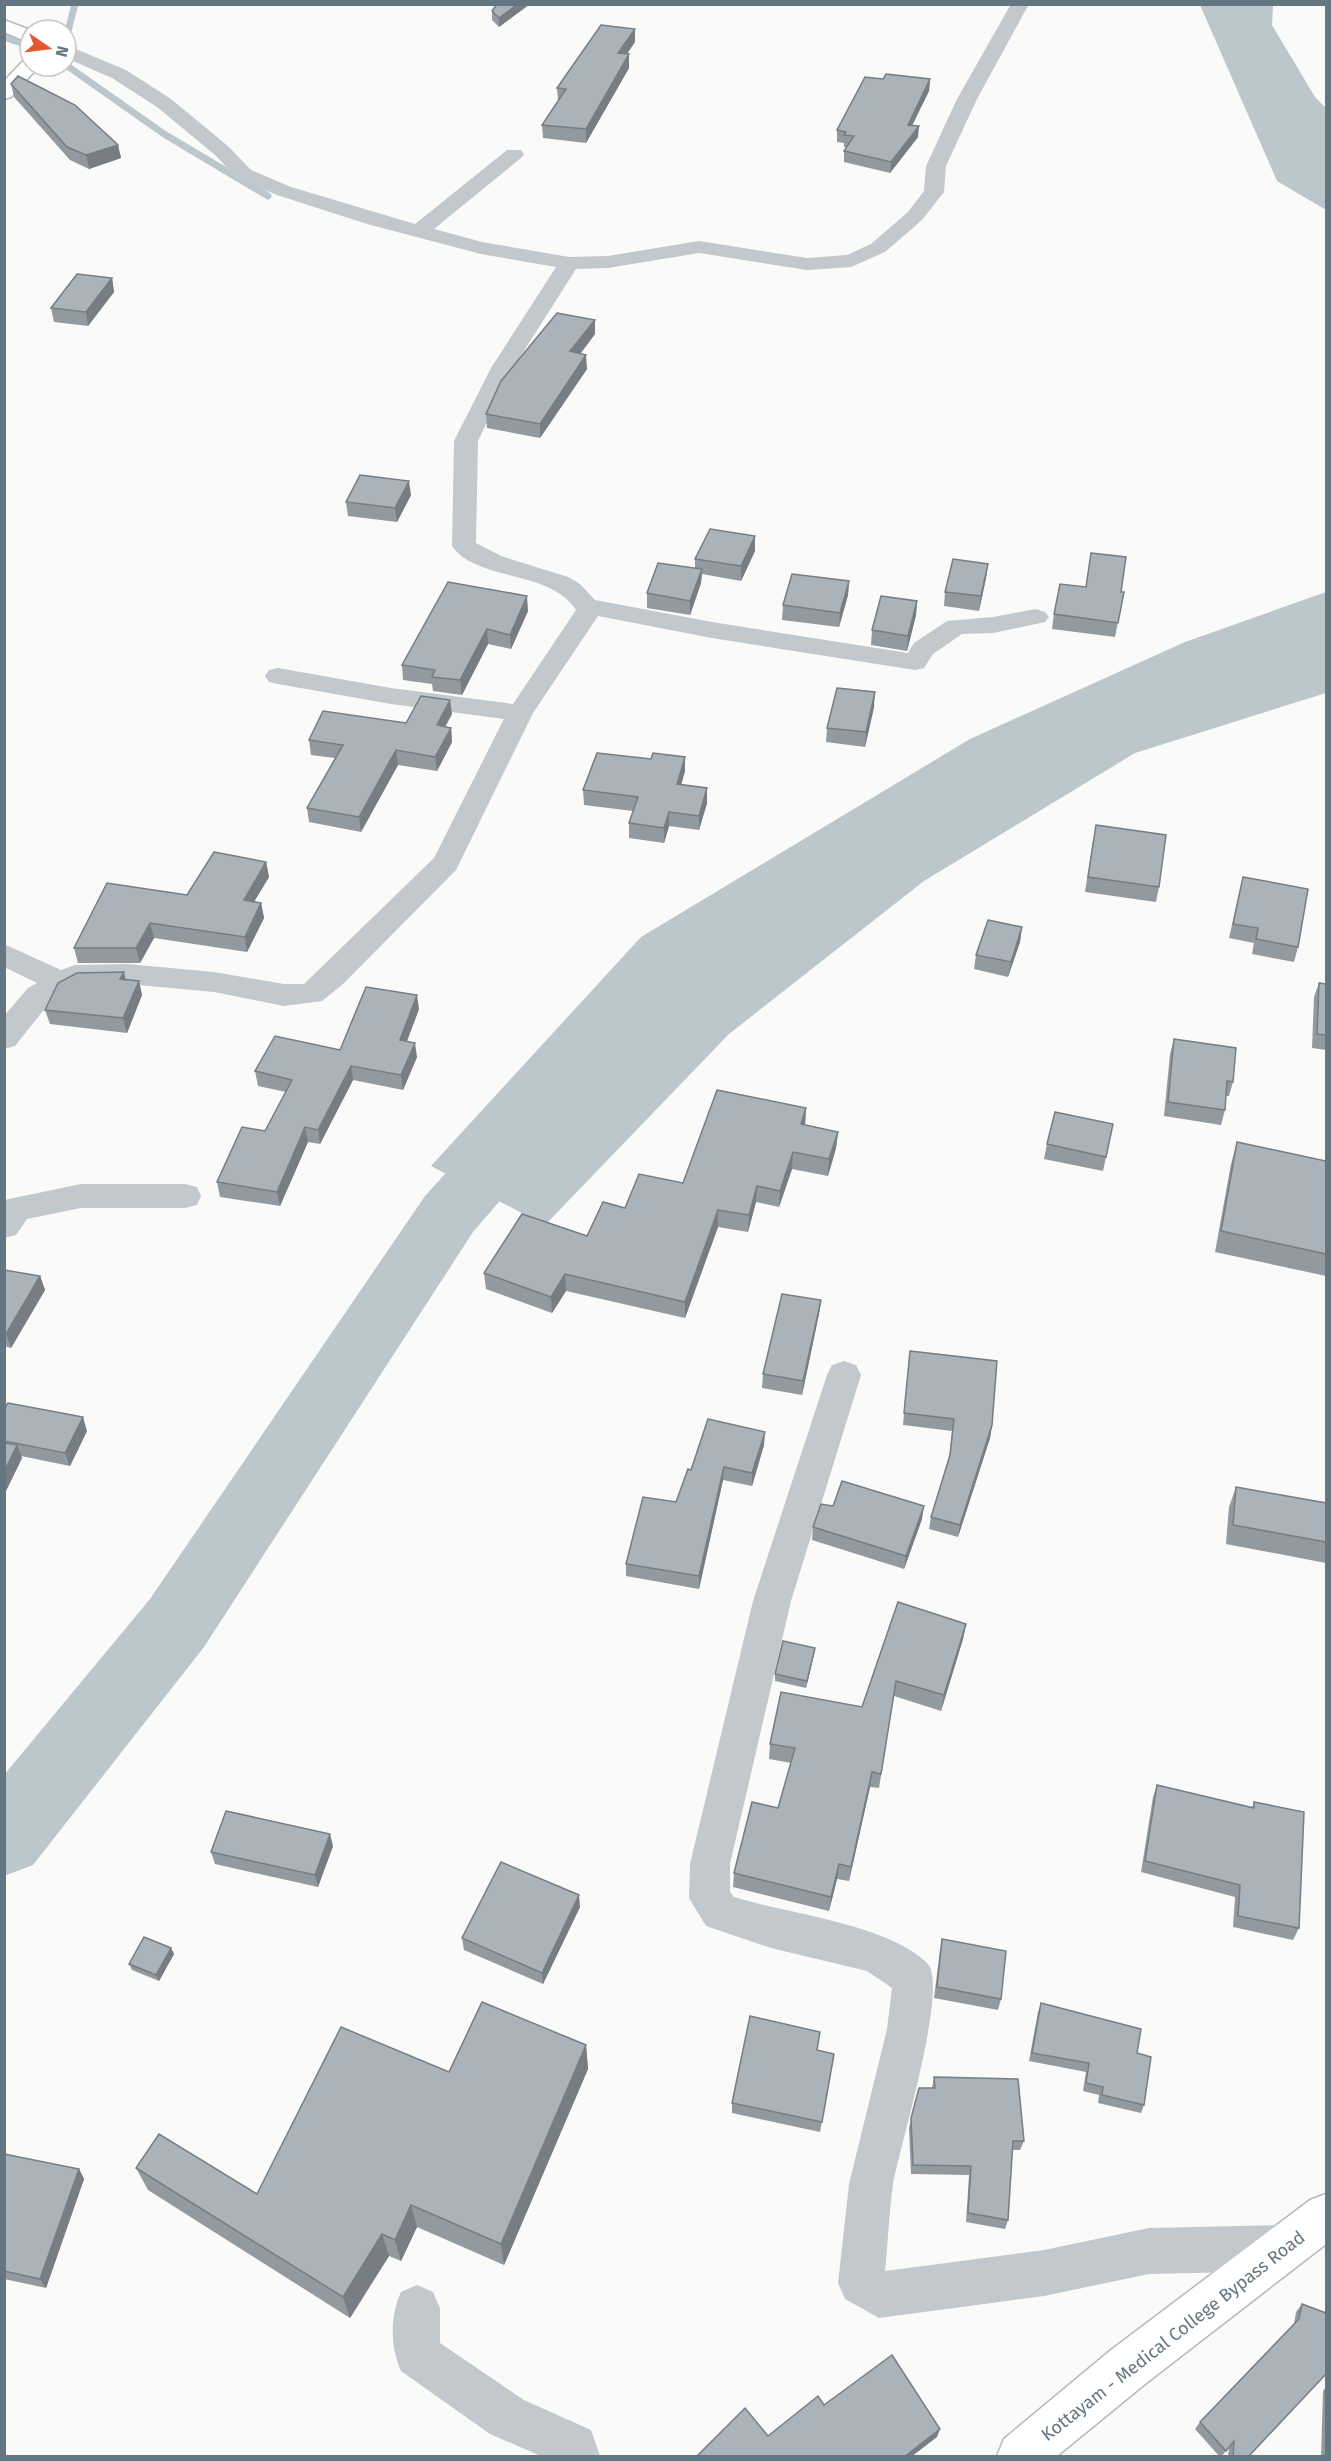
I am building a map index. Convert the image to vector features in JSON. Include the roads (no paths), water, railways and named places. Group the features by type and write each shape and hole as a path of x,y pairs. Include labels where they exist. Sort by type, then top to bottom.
{"main road":[{"path":"4,25 18,31"},
{"path":"4,93 18,78"},
{"name":"Kottayam - Medical College Bypass Road","path":"1021,2457 1128,2367 1281,2248 1326,2216"}],"street":[{"path":"78,56 119,74 164,103 222,151 244,174 284,191 418,232 481,248 569,263 608,262 699,247 807,264 851,261 878,248 915,216 934,192 936,166 968,99 1020,4"},
{"path":"418,232 514,154"},
{"path":"4,1038 39,995 75,975 127,974 214,982 284,995 311,994 331,978 446,863 520,713 589,610 583,597 554,581 493,562 464,546 466,441 502,368 569,263"},
{"path":"587,606 712,630 915,662 923,649 956,626 993,625 1036,617"},
{"path":"278,676 391,696 520,713"},
{"path":"4,954 62,983"},
{"path":"4,1226 16,1209 81,1196 185,1196"},
{"path":"844,1375 772,1602 710,1864 710,1898 721,1912 771,1928 876,1953 914,1978 908,2029 871,2184 861,2283 879,2295 1044,2272 1149,2251 1281,2248"},
{"path":"417,2308 417,2355 507,2416 574,2447 576,2457"}],"waterway":[{"path":"71,18 75,4"},
{"path":"4,37 18,42"},
{"path":"78,73 164,134 268,196"},
{"path":"4,1838 177,1623 449,1214 535,1117"}]}
